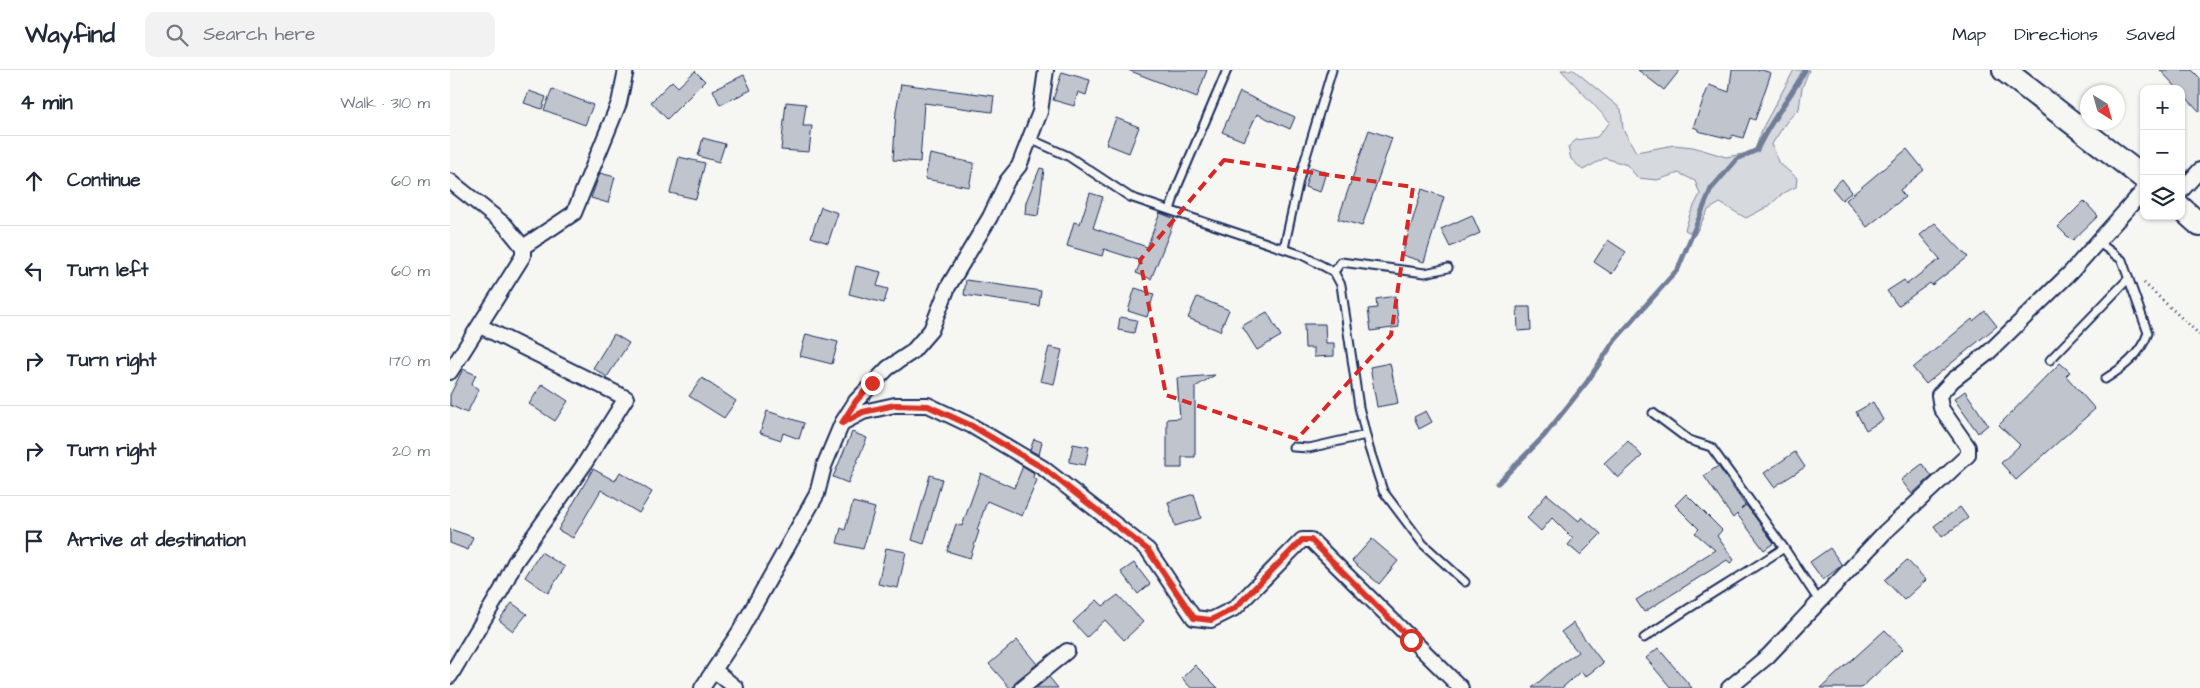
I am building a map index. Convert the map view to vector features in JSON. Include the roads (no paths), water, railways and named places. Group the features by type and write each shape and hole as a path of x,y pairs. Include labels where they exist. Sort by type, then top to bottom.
{"main road":[{"path":"2004,70 2140,175"},
{"path":"2185,212 2200,225"}],"street":[{"path":"523,247 574,213 619,103 626,70"},
{"path":"702,688 740,631 817,494 824,466 842,423 856,401 888,368 912,352 931,330 948,287 990,217 1007,181 1019,166 1040,112 1046,70"},
{"path":"2185,187 2200,170"},
{"path":"450,181 505,225 523,247 522,256 450,372"},
{"path":"1729,688 1768,656 1885,532 1968,455 1968,447 1941,408 1939,395 1953,380 1988,353 2072,272 2140,195"},
{"path":"450,676 502,589 515,562 583,466 626,398 480,326"},
{"path":"842,423 863,412 895,405 928,406 972,426 1043,468 1148,550 1194,618 1211,620 1235,608 1302,540 1311,540 1461,688"},
{"path":"1022,688 1067,651"},
{"path":"714,670 736,688"}],"lane":[{"path":"1170,210 1178,186 1227,70"},
{"path":"1284,248 1299,180 1332,70"},
{"path":"1030,140 1068,156 1130,197 1196,221 1284,248 1334,272 1341,285 1350,354 1366,435 1383,491 1423,544 1466,582"},
{"path":"2098,242 2122,260 2148,333 2144,345 2127,365 2104,378"},
{"path":"1334,272 1341,262 1425,273 1448,268"},
{"path":"2050,360 2128,279"},
{"path":"1652,412 1689,440 1711,447 1784,548 1819,601"},
{"path":"1293,446 1309,448 1366,435"},
{"path":"1644,638 1694,603 1719,591 1784,548"}],"waterway":[{"path":"1498,483 1544,436 1587,382 1615,340 1678,269 1711,189 1737,159 1757,150 1805,70"}]}
